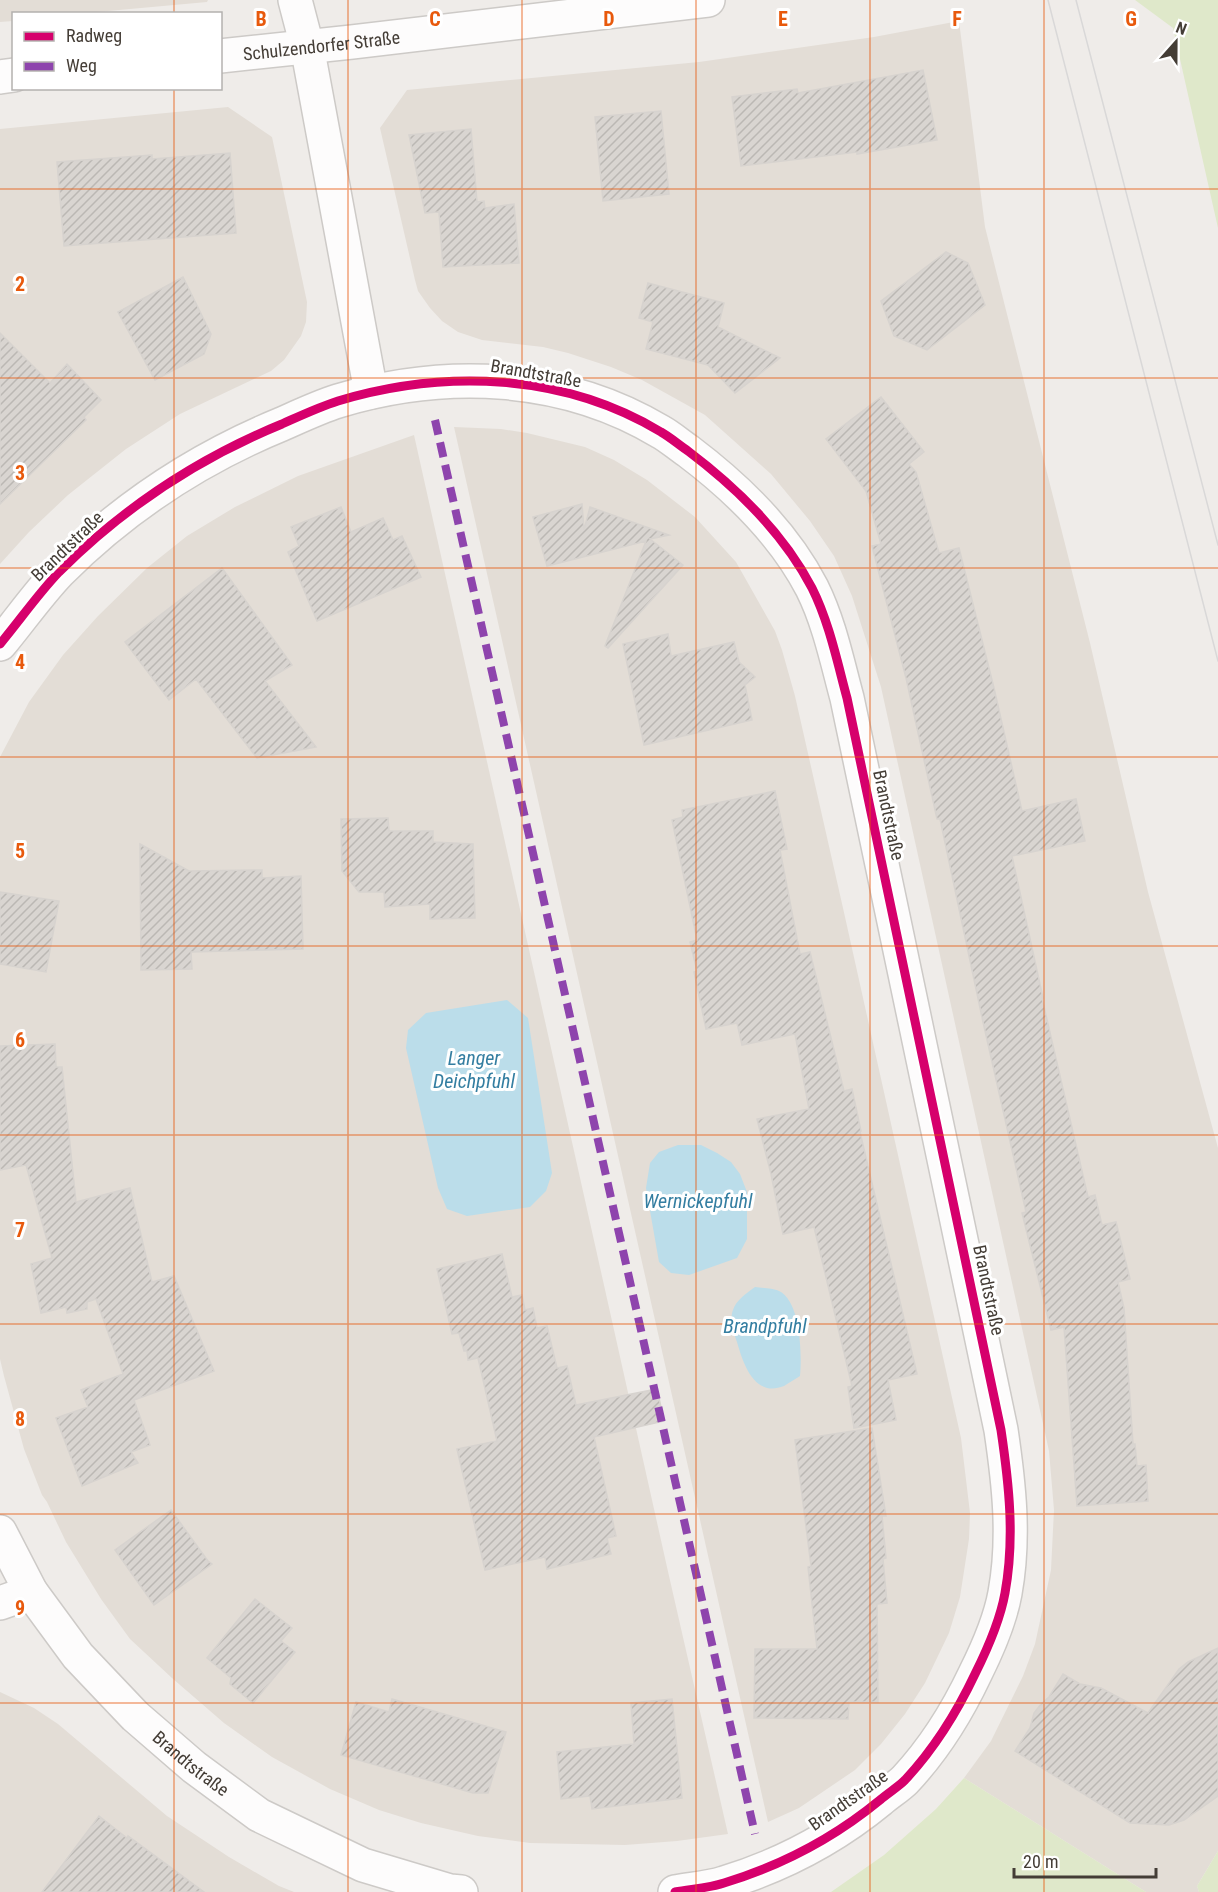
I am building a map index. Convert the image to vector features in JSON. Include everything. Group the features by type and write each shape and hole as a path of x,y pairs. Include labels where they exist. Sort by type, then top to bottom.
{"street":[{"path":"295,0 307,46 371,392"},
{"name":"Schulzendorfer Straße","path":"222,56 708,0"},
{"name":"Brandtstraße","path":"0,644 59,573 120,518 181,474 253,436 335,402 371,392 428,383 475,380 518,383 565,392 615,409 661,432 738,491 779,537 812,588 832,641 847,698 1001,1430 1009,1486 1011,1544 1005,1595 990,1644 954,1715 938,1740 904,1781 863,1814 818,1842 763,1869 723,1888 675,1892"},
{"name":"Brandtstraße","path":"0,1532 31,1592 78,1656 135,1716 194,1767 258,1815 363,1865 450,1891 462,1892"},
{"path":"0,1603 31,1592"}],"shaded area":[{"path":"0,0 208,0 207,2 97,12 12,12 12,21 0,22"},
{"path":"959,21 985,227 1090,643 1148,892 1218,1148 1218,1851 1197,1886 1199,1892 1146,1892 964,1778 991,1741 1023,1676 1035,1644 1051,1570 1054,1510 1049,1451 881,687 852,596 834,556 810,521 771,474 705,415 642,380 611,367 543,347 482,340 458,332 442,321 418,291 380,128 407,90 699,62 874,37"},
{"path":"228,107 272,137 307,302 306,322 301,336 284,360 271,371 180,414 126,449 68,495 29,532 0,564 0,129"},
{"path":"454,427 501,429 527,433 585,447 614,460 647,480 695,517 736,562 775,631 782,650 795,696 843,908 961,1438 970,1513 969,1539 960,1597 949,1633 925,1683 905,1714 881,1744 855,1770 799,1808 768,1822"},
{"path":"414,435 728,1834 625,1845 530,1843 478,1836 421,1823 379,1810 330,1789 272,1757 224,1723 172,1678 130,1639 101,1599 66,1542 42,1495 24,1449 0,1359 0,757 29,702 63,655 98,616 147,568 187,536 235,507 298,476"},
{"path":"0,1692 34,1708 58,1724 167,1816 229,1857 279,1886 294,1892 0,1892"}],"green space":[{"path":"1135,0 1218,0 1218,228 1173,28"},
{"path":"964,1778 1146,1892 831,1892 884,1855 936,1809"},
{"path":"1218,1851 1218,1892 1199,1892 1197,1886"}],"water":[{"name":"Langer Deichpfuhl","path":"507,1000 528,1018 552,1173 546,1191 530,1207 467,1216 447,1209 438,1188 406,1048 408,1030 426,1013"},
{"name":"Wernickepfuhl","path":"678,1145 701,1145 731,1162 740,1174 747,1192 747,1239 737,1258 689,1275 671,1273 659,1262 646,1188 650,1163 659,1152"},
{"name":"Brandpfuhl","path":"755,1287 779,1291 792,1306 796,1317 801,1356 800,1376 784,1386 765,1387 758,1383 747,1368 732,1326 734,1306"}],"building":[{"path":"923,70 937,140 857,154 857,152 741,166 732,97 797,89 798,93"},
{"path":"661,111 669,194 603,201 595,117"},
{"path":"471,129 477,202 484,201 485,208 514,204 519,263 443,267 439,212 425,213 409,135"},
{"path":"230,153 236,233 64,246 57,162 152,155 152,159"},
{"path":"946,252 968,263 985,305 927,350 894,336 881,301"},
{"path":"183,277 211,334 204,354 155,380 118,312"},
{"path":"648,283 724,303 718,327 780,358 735,393 708,365 646,349 653,322 639,318"},
{"path":"0,333 50,383 67,364 101,400 84,417 86,420 0,504"},
{"path":"881,397 924,452 909,464 916,472 939,553 959,548 1022,811 1076,799 1085,841 1012,856 1088,1197 1095,1195 1102,1225 1116,1222 1130,1279 1118,1282 1124,1308 1133,1444 1135,1444 1137,1466 1146,1465 1148,1501 1077,1506 1064,1327 1051,1330 1022,1213 1026,1212 940,819 937,819 906,678 872,546 881,544 866,491 826,439"},
{"path":"582,504 584,530 590,507 669,535 650,539 683,565 608,648 605,646 646,541 547,566 533,517"},
{"path":"341,507 351,532 383,518 393,540 402,536 421,577 317,621 288,552 299,546 291,527"},
{"path":"222,568 292,665 265,681 316,747 257,758 196,679 169,700 125,642"},
{"path":"668,634 671,656 734,642 739,662 755,677 745,685 752,720 644,745 623,644"},
{"path":"775,791 787,849 780,850 800,954 810,952 844,1091 852,1089 917,1374 888,1380 896,1420 854,1428 848,1387 852,1386 814,1227 783,1234 757,1119 809,1109 795,1034 742,1045 737,1023 706,1029 690,942 697,940 672,820 683,817 682,810"},
{"path":"388,818 389,831 433,831 433,842 473,844 475,918 430,919 430,904 385,907 384,892 359,892 342,871 341,819"},
{"path":"140,844 189,871 262,870 262,878 301,876 303,949 191,952 192,969 141,970"},
{"path":"0,892 59,901 46,972 0,964"},
{"path":"55,1044 56,1067 62,1067 76,1202 130,1188 152,1282 174,1276 214,1371 134,1400 150,1445 131,1452 138,1463 82,1486 56,1418 88,1407 81,1390 123,1374 96,1299 87,1302 87,1309 67,1313 66,1307 41,1313 31,1264 52,1258 26,1165 0,1170 0,1046"},
{"path":"502,1254 512,1297 522,1295 525,1310 533,1308 537,1328 547,1326 557,1368 567,1366 576,1405 657,1389 664,1421 594,1437 616,1536 607,1538 611,1554 547,1569 545,1557 485,1570 457,1449 497,1441 478,1358 468,1360 467,1351 464,1351 459,1333 452,1334 437,1269"},
{"path":"872,1428 886,1516 882,1516 887,1603 877,1604 878,1702 849,1702 848,1719 754,1718 755,1649 817,1649 808,1567 811,1566 795,1440"},
{"path":"171,1510 212,1564 154,1605 115,1550"},
{"path":"255,1599 292,1628 281,1641 295,1652 253,1703 230,1684 231,1678 207,1658"},
{"path":"1218,1648 1218,1796 1184,1820 1169,1825 1130,1823 1015,1751 1030,1728 1034,1713 1049,1697 1063,1674 1080,1684 1101,1688 1148,1713 1179,1669 1188,1662"},
{"path":"392,1699 506,1732 488,1793 473,1793 341,1755 356,1702 389,1712"},
{"path":"672,1699 682,1798 592,1809 590,1796 561,1799 557,1752 634,1744 631,1703"},
{"path":"99,1816 127,1838 128,1836 204,1892 42,1892"}],"tram line":[{"path":"1048,0 1218,661"},
{"path":"1076,0 1218,545"}],"marked path":[{"path":"435,420 755,1834"}],"cycle path":[{"path":"0,644 51,580 109,527 163,487 221,452 338,401 420,384 461,381 503,382 544,388 584,398 623,412 668,436 724,480 758,512 787,548 812,588 828,628 847,698 1001,1430 1010,1511 1008,1572 997,1624 968,1688 935,1743 905,1780 845,1826 786,1859 724,1883 675,1892"}]}
